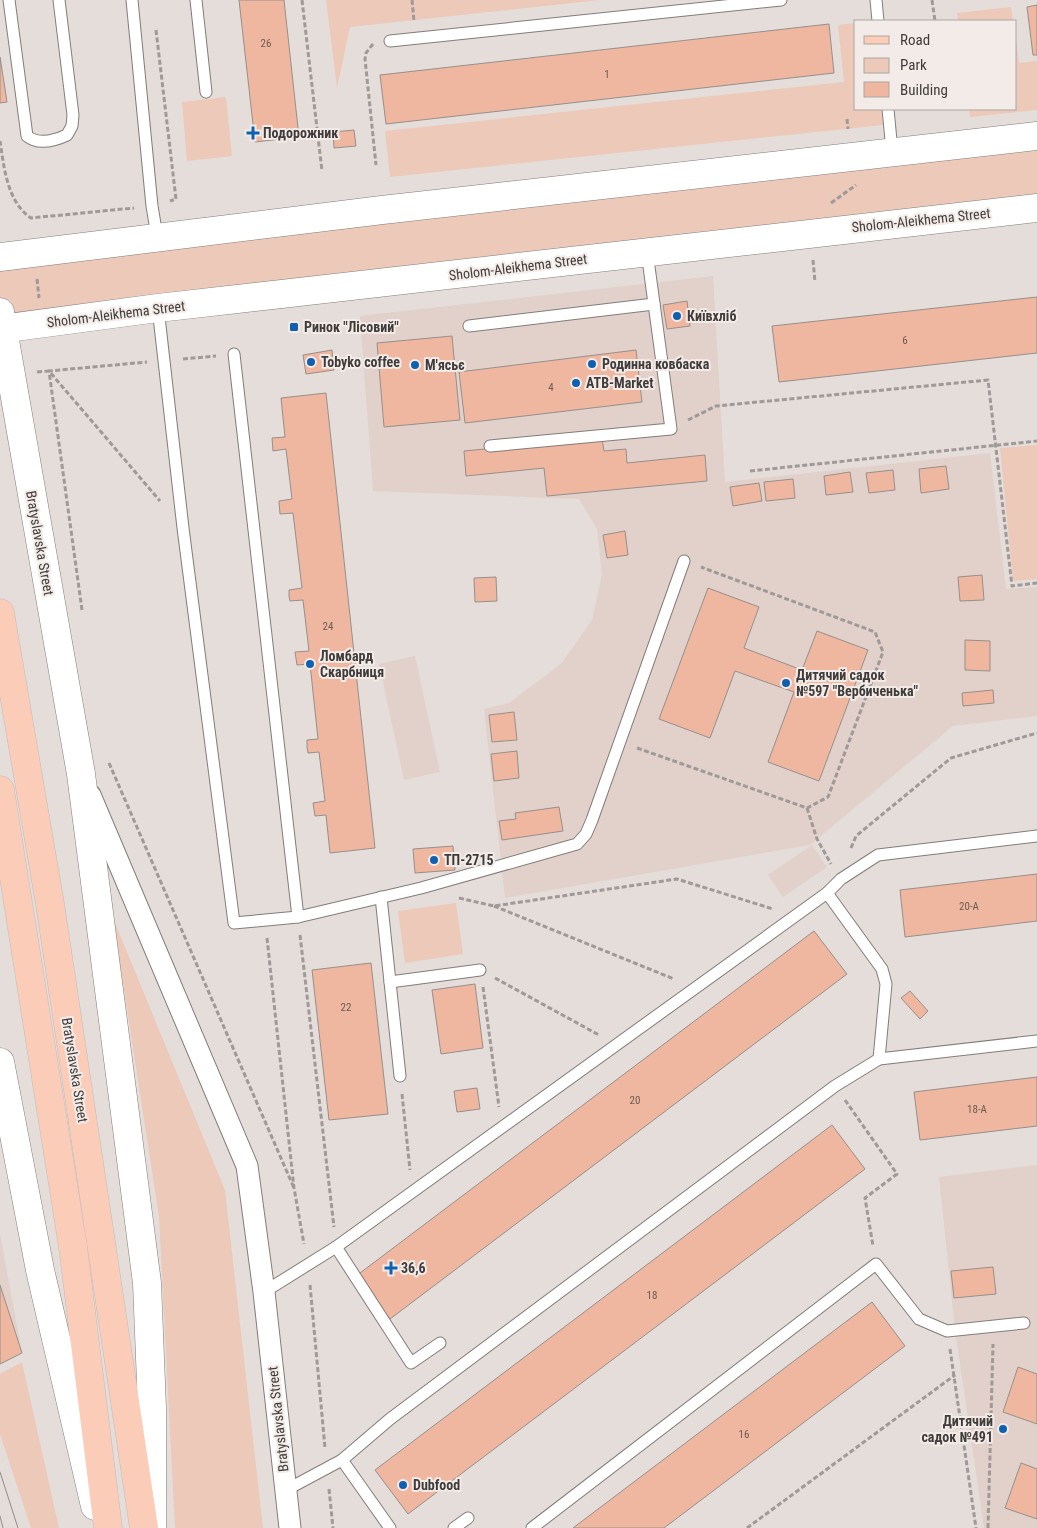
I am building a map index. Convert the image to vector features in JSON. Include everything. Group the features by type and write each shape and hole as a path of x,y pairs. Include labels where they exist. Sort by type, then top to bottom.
{"main road":[{"name":"Bratyslavska Street","path":"0,613 50,904 144,1528"},
{"path":"0,790 73,1247 108,1528"}],"street":[{"path":"0,257 157,236 1037,136"},
{"name":"Sholom-Aleikhema Street","path":"1,323 158,308 810,232 1037,208"},
{"name":"Bratyslavska Street","path":"1,323 10,420 81,774 147,1283 152,1408 152,1528"},
{"name":"Bratyslavska Street","path":"81,774 247,1166 264,1292 290,1528"},
{"path":"0,1062 40,1270 100,1528"}],"lane":[{"path":"9,0 27,136 32,140 42,141 67,136 72,126 73,115 60,0"},
{"path":"132,0 152,206 157,236"},
{"path":"196,0 206,92"},
{"path":"390,41 782,0"},
{"path":"876,0 878,20"},
{"path":"888,110 892,151"},
{"path":"490,446 670,429 647,252"},
{"path":"469,326 654,304"},
{"path":"158,308 183,528 234,923 298,917 420,888 577,844 586,834 592,820 684,560"},
{"path":"234,354 298,917"},
{"path":"264,1292 336,1248 827,893 840,879 878,855 1037,836"},
{"path":"827,893 882,969 886,984 880,1059"},
{"path":"381,897 400,1076"},
{"path":"390,982 480,970"},
{"path":"286,1490 342,1460 390,1419 835,1086 880,1059 1037,1041"},
{"path":"336,1248 411,1362 440,1343"},
{"path":"532,1528 876,1264 920,1319 947,1331 1024,1323"},
{"path":"342,1460 390,1528"},
{"path":"454,1528 468,1518"}],"path":[{"path":"302,0 322,171"},
{"path":"932,0 935,20"},
{"path":"0,141 6,180 23,213 31,218 152,206 176,199 156,28"},
{"path":"376,165 366,52 374,43 390,41"},
{"path":"815,282 810,232 826,206 856,186 847,119"},
{"path":"36,274 40,307"},
{"path":"50,371 234,354"},
{"path":"50,371 183,528"},
{"path":"50,371 83,617"},
{"path":"670,429 716,406 988,380 1012,586 1037,583"},
{"path":"750,471 1037,441"},
{"path":"620,742 807,808 828,797 883,652 875,632 684,560"},
{"path":"840,879 856,836 951,758 1037,733"},
{"path":"108,762 294,1188"},
{"path":"807,808 817,839 840,879"},
{"path":"494,906 677,879 795,915"},
{"path":"420,888 494,906 695,988"},
{"path":"298,917 336,1248"},
{"path":"265,920 294,1188 308,1265 333,1528"},
{"path":"480,970 616,1045"},
{"path":"480,970 502,1128"},
{"path":"400,1076 413,1192"},
{"path":"835,1086 897,1174 865,1198 876,1264"},
{"path":"988,1528 993,1326"},
{"path":"947,1331 955,1375 976,1528"},
{"path":"747,1528 955,1375"}],"shaded area":[{"name":"Дитячий садок №597 \"Вербиченька\"","path":"713,276 725,482 990,453 1006,589 1037,587 1037,716 953,726 810,845 505,898 484,709 509,703 561,664 592,620 602,574 597,529 579,499 373,491 360,316"},
{"path":"415,656 440,772 404,780 379,664"},
{"path":"812,845 827,867 783,897 768,875"},
{"name":"Дитячий садок №491","path":"1037,1165 1037,1528 984,1528 955,1330 939,1177"},
{"path":"0,1234 22,1353 0,1364"}],"green space":[{"path":"326,0 600,0 350,27 337,88"},
{"path":"1011,7 1013,20 958,20 957,13"},
{"path":"854,23 854,110 881,110 883,125 390,177 385,131 844,82 838,25"},
{"path":"1017,47 1019,63 1037,61 1037,110 970,117 969,110 1017,110"},
{"path":"226,97 232,156 187,161 182,102"},
{"path":"1037,136 1037,208 3,329 0,312 0,257"},
{"path":"1037,445 1037,579 1013,581 1000,448"},
{"path":"456,903 463,954 405,963 398,911"},
{"path":"113,918 225,1190 263,1528 175,1528 159,1217"},
{"path":"22,1362 59,1528 31,1528 0,1434 0,1374"}],"building":[{"path":"239,0 284,0 299,137 255,142"},
{"path":"1037,5 1037,55 1033,55 1027,7"},
{"path":"829,24 834,73 386,124 380,75"},
{"path":"0,57 7,102 0,103"},
{"path":"354,130 356,146 334,148 333,132"},
{"path":"1037,297 1037,353 779,382 772,326"},
{"name":"Київхліб","path":"687,301 690,326 667,329 663,305"},
{"path":"452,336 460,420 384,427 377,343"},
{"path":"332,350 334,370 306,374 303,355"},
{"path":"636,350 642,402 465,423 459,372"},
{"path":"326,393 375,848 330,853 326,815 315,816 313,803 325,801 319,752 308,753 307,747 307,740 318,739 310,664 297,665 295,652 309,651 303,600 290,601 289,596 289,590 302,588 293,513 280,514 279,501 292,499 286,449 273,451 272,438 285,437 281,398"},
{"path":"602,438 604,451 626,449 627,463 705,455 707,481 547,496 544,468 466,476 464,451"},
{"path":"946,466 949,489 921,493 919,469"},
{"path":"893,470 895,490 869,493 866,473"},
{"path":"850,472 853,492 826,495 824,476"},
{"path":"793,479 795,498 766,501 764,482"},
{"path":"759,483 762,501 733,506 730,487"},
{"path":"625,531 628,555 607,558 603,535"},
{"path":"982,575 984,600 960,601 958,577"},
{"path":"496,577 497,601 475,602 474,578"},
{"path":"708,588 759,607 744,648 802,670 817,631 868,650 819,781 768,762 794,692 735,671 710,738 659,719"},
{"path":"965,640 990,641 990,671 965,670"},
{"path":"993,690 994,703 963,706 962,693"},
{"path":"514,712 517,740 492,742 489,715"},
{"path":"517,751 519,778 494,781 491,754"},
{"path":"559,807 563,831 502,840 499,821 516,819 515,813"},
{"name":"ТП-2715","path":"453,846 455,870 415,873 413,849"},
{"path":"1037,874 1037,921 905,937 900,890"},
{"path":"814,931 847,974 390,1319 356,1276"},
{"path":"371,963 388,1114 329,1120 312,970"},
{"path":"475,984 483,1048 441,1054 432,990"},
{"path":"910,991 928,1011 920,1019 901,998"},
{"path":"1037,1077 1037,1126 920,1140 914,1092"},
{"path":"477,1088 480,1109 457,1112 454,1091"},
{"path":"832,1125 865,1169 408,1514 375,1470"},
{"path":"993,1267 996,1294 954,1298 951,1271"},
{"path":"0,1285 22,1353 0,1364"},
{"path":"872,1302 905,1346 664,1528 573,1528"},
{"path":"1018,1367 1037,1374 1037,1424 1003,1412"},
{"path":"1021,1463 1037,1469 1037,1519 1005,1508"}],"tram line":[{"path":"0,1472 18,1528"},
{"path":"0,1516 3,1528"}],"place":[{"name":"Подорожник","path":"253,133"},
{"name":"Київхліб","path":"677,316"},
{"name":"Ринок \"Лісовий\"","path":"294,327"},
{"name":"Tobyko coffee","path":"311,362"},
{"name":"Родинна ковбаска","path":"592,364"},
{"name":"М'ясьє","path":"415,365"},
{"name":"ATB-Market","path":"576,383"},
{"name":"Ломбард Скарбниця","path":"310,664"},
{"name":"Дитячий садок №597 \"Вербиченька\"","path":"786,683"},
{"name":"ТП-2715","path":"434,860"},
{"name":"36,6","path":"391,1268"},
{"name":"Дитячий садок №491","path":"1003,1429"},
{"name":"Dubfood","path":"403,1485"}]}
